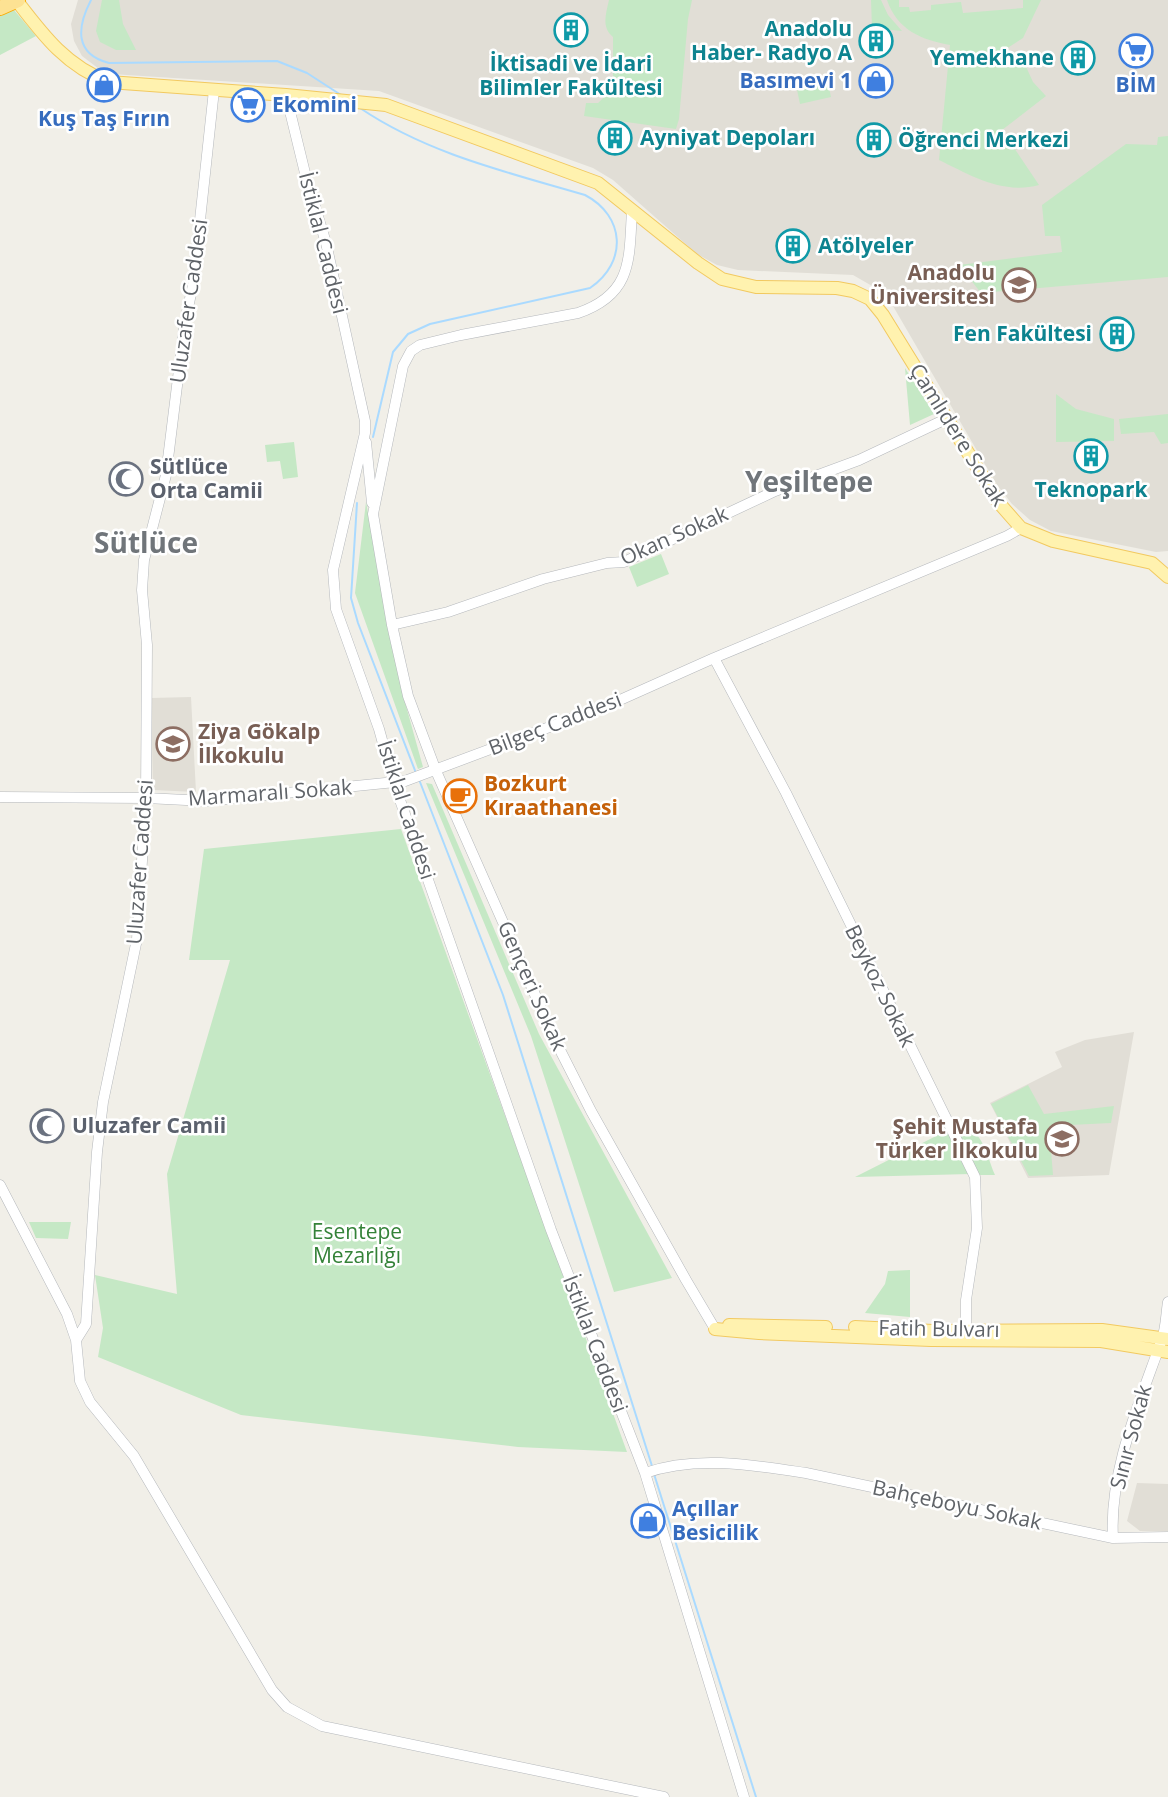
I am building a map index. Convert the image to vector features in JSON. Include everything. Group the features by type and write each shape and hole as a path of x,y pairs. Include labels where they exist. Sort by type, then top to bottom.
{"highway":[{"path":"0,9 17,1"}],"main road":[{"path":"17,1 43,35 83,71 109,82 286,94"},
{"name":"Çamlıdere Sokak","path":"286,94 381,104 583,176 604,186 698,263 722,279 756,287 844,289 870,299 899,339 1003,509 1021,528"},
{"path":"1021,528 1053,541 1162,570 1168,559"},
{"name":"Fatih Bulvarı","path":"715,1329 746,1324 933,1331 1102,1330 1165,1339"},
{"path":"715,1329 931,1340 1101,1341 1162,1352"}],"street":[{"name":"Uluzafer Caddesi","path":"76,1340 86,1324 94,1191 103,1102 137,939 146,797 146,637 142,590 144,560 166,475 185,321 193,285 214,90"},
{"name":"İstiklal Caddesi","path":"286,94 305,173 326,243 360,393 365,433 332,570 336,609 400,782 551,1230 647,1472 744,1797"},
{"path":"373,514 402,366 411,351 420,345 461,335 593,308 610,296 628,268 632,210"},
{"name":"Okan Sokak","path":"392,625 448,612 543,579 607,563 624,562 765,495 859,460 946,419"},
{"name":"Gençeri Sokak","path":"365,433 373,514 392,625 408,696 436,771 561,1051 685,1280 715,1329"},
{"name":"Bilgeç Caddesi","path":"400,782 436,771 529,733 611,704 1021,528"},
{"name":"Beykoz Sokak","path":"714,658 786,793 975,1177 977,1228 966,1300 966,1330"},
{"name":"Marmaralı Sokak","path":"0,797 146,797 206,801 400,782"},
{"path":"0,1185 56,1290 76,1340 80,1381 90,1402 134,1456 272,1690 287,1707 322,1726 664,1797"},
{"name":"Sınır Sokak","path":"1113,1538 1112,1514 1120,1471 1134,1418 1162,1352 1168,1302"},
{"name":"Bahçeboyu Sokak","path":"647,1472 678,1464 761,1466 802,1472 1113,1538 1168,1536"}],"shaded area":[{"name":"Anadolu Üniversitesi","path":"78,0 1168,0 1168,551 1156,552 1051,531 1030,520 1012,504 997,485 886,294 853,275 738,270 717,265 697,254 613,180 593,168 379,91 103,72 82,56 74,41 71,24"},
{"name":"Ziya Gökalp İlkokulu","path":"191,697 196,792 153,790 151,698"},
{"name":"Şehit Mustafa Türker İlkokulu","path":"1134,1032 1109,1175 1028,1178 990,1103 1062,1067 1055,1052 1085,1040"},
{"path":"1137,1483 1168,1484 1168,1531 1140,1531 1127,1521"}],"green space":[{"path":"102,0 119,0 123,24 136,50 116,50 100,42 96,31"},
{"path":"609,0 692,0 676,129 584,116 586,103 598,103 613,88 613,37 605,20"},
{"path":"871,0 881,0 888,15 902,31 872,28"},
{"path":"887,0 899,0 899,7 909,7 910,12 931,10 931,5 961,2 963,13 1023,8 1023,0 1041,0 1023,38 1006,49 1022,58 1033,82 1046,96 1002,130 1039,185 1013,187 987,182 939,160 950,45 912,32 897,19"},
{"path":"14,10 36,36 0,55 0,16"},
{"path":"827,78 831,97 800,104 796,85"},
{"path":"1168,136 1168,277 981,293 959,265 1062,252 1060,236 1045,236 1042,205 1126,144 1157,145 1158,137"},
{"path":"905,368 934,414 910,425"},
{"path":"1056,394 1076,409 1114,419 1114,441 1056,442"},
{"path":"1168,414 1168,443 1161,444 1154,432 1121,434 1119,419"},
{"path":"294,442 298,477 283,479 280,461 267,462 265,445"},
{"path":"366,502 403,695 423,767 418,769 355,593"},
{"path":"661,554 669,574 637,587 629,567"},
{"path":"426,783 432,784 539,1034 672,1278 614,1292 531,1036"},
{"name":"Esentepe Mezarlığı","path":"401,829 627,1452 518,1447 241,1415 98,1357 103,1328 95,1275 177,1294 167,1174 230,960 189,960 204,849"},
{"path":"1028,1085 1044,1114 1114,1106 1111,1123 1049,1126 1053,1175 1029,1176 991,1104"},
{"path":"953,1125 963,1126 977,1135 995,1175 974,1175"},
{"path":"948,1130 970,1174 855,1177"},
{"path":"29,1222 71,1222 68,1239 36,1238"},
{"path":"910,1270 910,1317 865,1313 885,1284 888,1271"}],"waterway":[{"path":"91,0 83,20 82,38 89,53 98,59 109,63 277,61 307,73 341,95"},
{"path":"360,108 386,124 441,150 585,195 608,215 617,240 611,265 590,288 430,324 408,334 393,352 373,437"},
{"path":"357,503 351,598 358,623 416,773"},
{"path":"420,782 503,995 652,1466"},
{"path":"654,1474 756,1797"}],"place":[{"name":"İktisadi ve İdari Bilimler Fakültesi","path":"571,30"},
{"name":"Anadolu Haber- Radyo A","path":"876,41"},
{"name":"BİM","path":"1136,51"},
{"name":"Yemekhane","path":"1078,58"},
{"name":"Basımevi 1","path":"876,81"},
{"name":"Kuş Taş Fırın","path":"104,85"},
{"name":"Ekomini","path":"248,105"},
{"name":"Ayniyat Depoları","path":"615,138"},
{"name":"Öğrenci Merkezi","path":"874,140"},
{"name":"Atölyeler","path":"793,246"},
{"name":"Anadolu Üniversitesi","path":"1019,285"},
{"name":"Fen Fakültesi","path":"1117,334"},
{"name":"Teknopark","path":"1091,456"},
{"name":"Sütlüce Orta Camii","path":"126,479"},
{"name":"Ziya Gökalp İlkokulu","path":"173,744"},
{"name":"Bozkurt Kıraathanesi","path":"460,796"},
{"name":"Uluzafer Camii","path":"47,1126"},
{"name":"Şehit Mustafa Türker İlkokulu","path":"1062,1139"},
{"name":"Açıllar Besicilik","path":"648,1521"}],"district":[{"name":"Yeşiltepe","path":"809,482"},
{"name":"Sütlüce","path":"146,543"}]}
